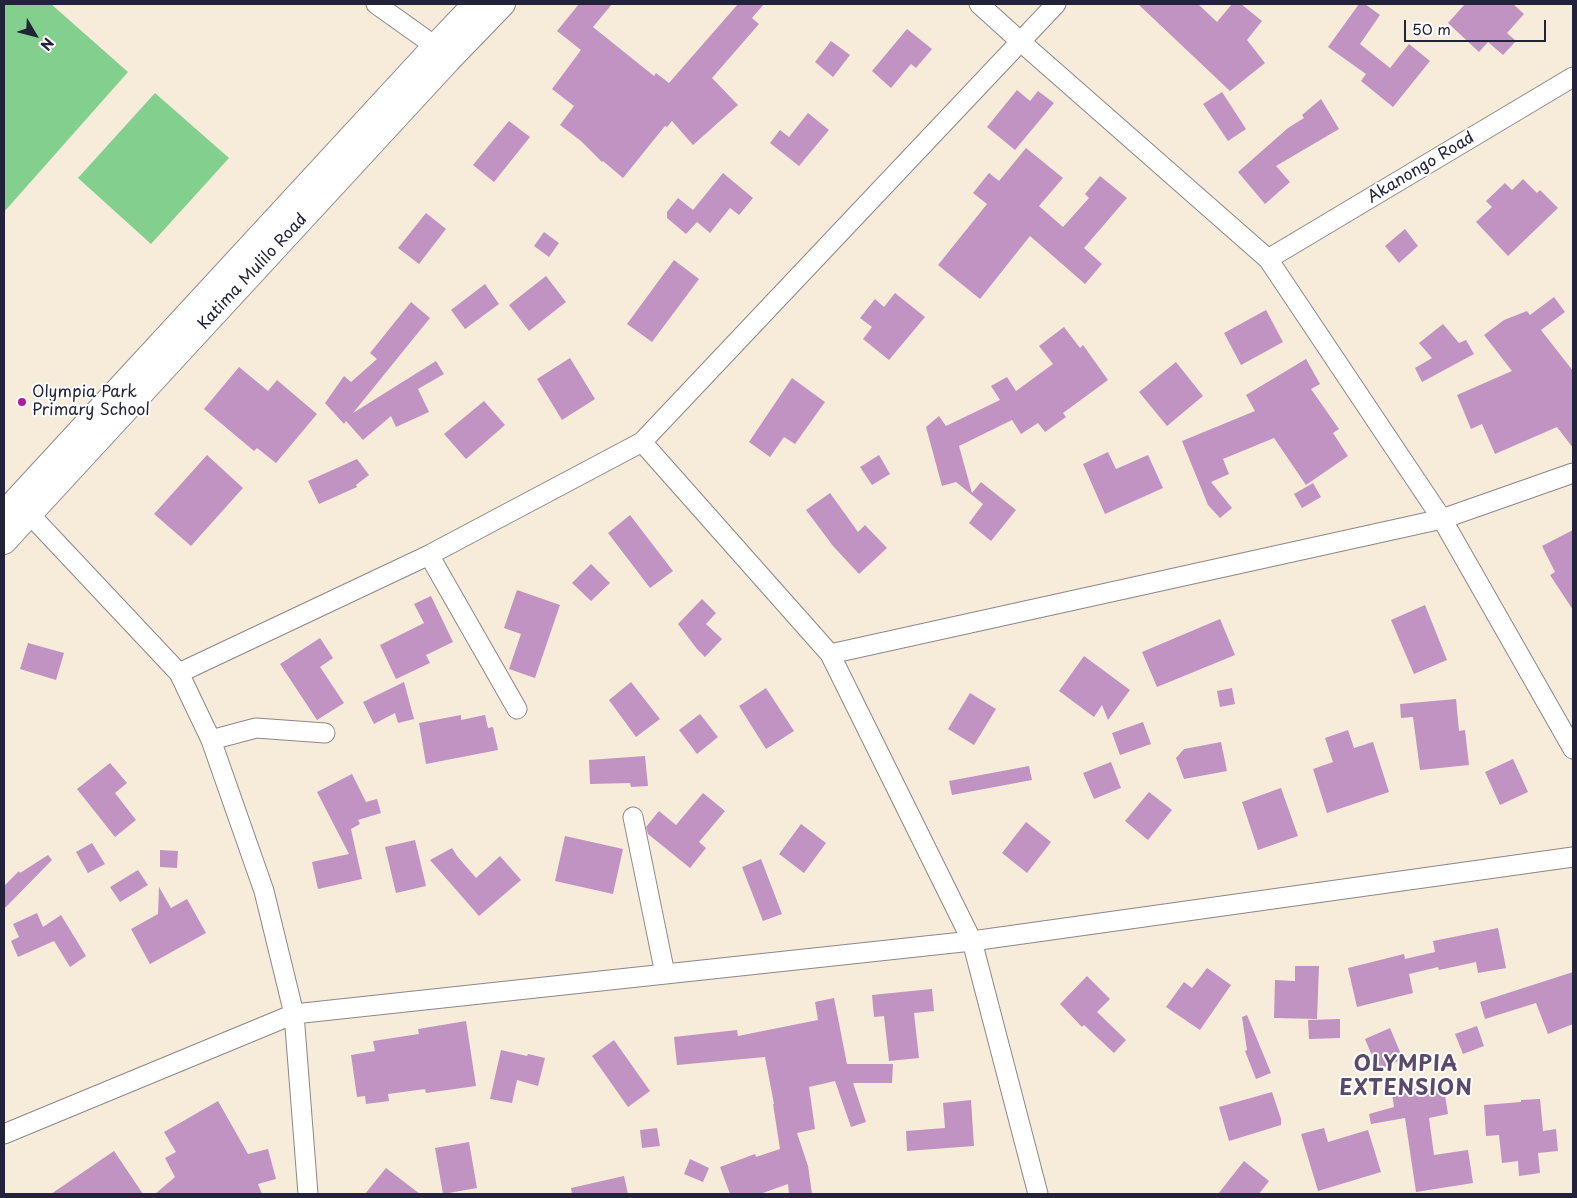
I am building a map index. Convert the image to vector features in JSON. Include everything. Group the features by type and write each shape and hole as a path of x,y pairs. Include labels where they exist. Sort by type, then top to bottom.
{"main road":[{"name":"Katima Mulilo Road","path":"4,542 17,509 434,46 475,4"},
{"name":"Katima Mulilo Road","path":"17,509 504,4"}],"street":[{"path":"376,4 434,46"},
{"path":"979,4 1268,258 1442,519 1573,750"},
{"path":"179,673 430,556 642,442 1056,4"},
{"name":"Akanongo Road","path":"1268,258 1573,76"},
{"path":"642,442 830,654 972,940 1038,1194"},
{"path":"830,654 1442,519 1573,473"},
{"path":"17,509 179,673 211,740 264,891 294,1014 308,1194"},
{"path":"430,556 516,709"},
{"path":"211,740 256,728 325,733"},
{"path":"633,817 665,974"},
{"path":"4,1134 294,1014 972,940 1573,857"}],"green space":[{"path":"4,4 51,4 128,72 4,212"},
{"path":"155,93 229,158 151,244 78,178"}],"building":[{"path":"579,4 612,4 593,27 654,76 656,73 669,83 738,4 764,4 752,18 759,24 712,78 738,105 693,145 672,121 667,127 665,126 623,178 560,125 574,106 552,89 581,50 557,31"},
{"path":"1138,4 1198,4 1217,22 1232,4 1241,4 1262,21 1247,40 1265,63 1230,91"},
{"path":"1359,4 1365,4 1380,15 1360,44 1390,68 1409,44 1430,61 1393,107 1361,81 1366,74 1328,47"},
{"path":"1465,4 1513,4 1524,14 1507,33 1516,41 1503,55 1488,42 1479,52 1448,23"},
{"path":"907,29 932,49 916,68 911,64 891,88 872,71"},
{"path":"831,41 850,55 833,77 815,62"},
{"path":"1017,90 1030,101 1038,91 1054,103 1015,150 987,127"},
{"path":"1222,92 1246,129 1228,141 1203,104"},
{"path":"1321,99 1339,129 1276,166 1290,182 1265,204 1238,172 1288,128 1304,118 1302,115"},
{"path":"808,113 829,130 799,166 770,143 780,130 789,137"},
{"path":"509,121 530,137 494,182 473,165"},
{"path":"1026,148 1063,178 1039,206 1063,227 1089,198 1085,194 1100,176 1127,198 1084,248 1102,264 1085,284 1030,236 980,299 938,265 987,204 973,193 989,173 999,181"},
{"path":"723,173 753,198 739,215 730,208 710,233 697,222 686,234 667,218 667,212 678,198 693,210"},
{"path":"1523,179 1537,193 1540,190 1558,208 1508,256 1476,222 1492,207 1486,201 1505,183 1512,190"},
{"path":"426,213 446,229 419,264 398,248"},
{"path":"1405,229 1418,246 1399,263 1385,246"},
{"path":"544,232 559,243 549,257 534,246"},
{"path":"674,260 699,279 652,342 627,324"},
{"path":"546,276 566,302 529,331 509,305"},
{"path":"485,284 499,304 465,329 451,310"},
{"path":"895,293 925,317 889,360 863,339 872,327 860,318 875,299 884,307"},
{"path":"1554,297 1565,312 1541,330 1573,371 1573,448 1557,427 1495,454 1482,424 1471,429 1457,395 1512,371 1484,335 1504,320 1527,311 1530,315"},
{"path":"411,302 430,318 353,413 436,361 444,374 418,389 429,412 396,427 391,416 363,440 346,421 344,424 325,403 344,376 351,382 377,359 370,353"},
{"path":"1266,310 1283,342 1241,365 1224,333"},
{"path":"1443,324 1459,343 1466,340 1474,354 1422,382 1415,368 1432,358 1419,343"},
{"path":"1064,327 1080,348 1083,345 1108,380 1063,413 1066,417 1045,432 1038,423 1021,434 1012,420 959,446 972,493 981,482 1016,510 991,541 969,523 983,504 956,482 942,486 926,427 939,416 946,426 1000,400 991,386 1007,377 1016,391 1053,364 1039,346"},
{"path":"570,358 595,399 562,420 537,379"},
{"path":"1306,359 1320,384 1311,389 1339,429 1333,433 1348,456 1306,485 1274,438 1223,459 1229,474 1211,482 1232,508 1220,518 1208,505 1182,441 1255,411 1246,395"},
{"path":"1176,362 1203,396 1167,426 1139,392"},
{"path":"239,367 268,391 277,380 317,414 276,463 257,448 254,451 204,409"},
{"path":"792,378 825,402 795,444 784,437 770,457 749,442"},
{"path":"484,401 505,425 466,459 444,434"},
{"path":"1108,452 1116,469 1148,455 1163,488 1105,514 1083,464"},
{"path":"207,455 243,488 191,546 154,514"},
{"path":"879,455 890,474 872,485 860,467"},
{"path":"357,459 369,475 356,485 357,487 319,504 308,481"},
{"path":"1313,483 1321,497 1302,508 1294,494"},
{"path":"830,493 858,532 865,525 887,548 859,574 833,546 806,510"},
{"path":"630,515 673,571 650,588 608,533"},
{"path":"1573,530 1573,610 1550,575 1555,572 1542,546"},
{"path":"591,564 610,583 591,601 572,583"},
{"path":"517,590 560,605 535,678 509,669 521,634 504,628"},
{"path":"431,596 453,642 426,655 430,663 396,679 380,645 424,623 414,604"},
{"path":"702,599 716,613 706,624 722,639 705,657 678,624"},
{"path":"1425,605 1447,660 1414,674 1391,620"},
{"path":"1220,619 1235,655 1157,687 1142,652"},
{"path":"320,638 333,658 320,667 344,703 317,720 280,664"},
{"path":"28,643 64,653 56,680 20,669"},
{"path":"1084,656 1130,690 1108,720 1102,705 1094,717 1059,691"},
{"path":"404,682 414,719 398,723 395,713 374,724 363,702"},
{"path":"631,682 660,719 636,737 609,700"},
{"path":"766,688 794,731 766,749 739,706"},
{"path":"1232,688 1235,704 1220,707 1217,691"},
{"path":"970,693 996,709 974,745 948,729"},
{"path":"1456,699 1459,731 1465,730 1469,765 1420,770 1413,717 1401,718 1400,704"},
{"path":"700,714 718,737 697,754 679,730"},
{"path":"461,715 461,720 485,715 488,728 493,727 498,750 426,764 419,723"},
{"path":"1143,722 1151,744 1120,755 1112,733"},
{"path":"1348,730 1354,748 1373,742 1389,792 1327,813 1313,769 1333,762 1325,738"},
{"path":"1221,742 1227,771 1184,779 1176,758 1184,749"},
{"path":"645,756 648,786 631,787 630,783 590,784 589,760"},
{"path":"1513,759 1528,792 1500,805 1485,772"},
{"path":"1111,762 1121,788 1094,799 1083,773"},
{"path":"110,763 127,783 115,793 136,820 115,837 77,789"},
{"path":"1029,766 1032,780 952,795 949,781"},
{"path":"352,774 366,802 377,799 381,813 358,820 360,824 351,829 362,879 318,889 312,862 349,854 317,792"},
{"path":"1281,788 1298,836 1258,850 1242,802"},
{"path":"1149,792 1172,810 1148,840 1125,821"},
{"path":"703,793 725,811 699,842 706,848 690,868 648,834 646,827 659,811 676,825"},
{"path":"1026,822 1051,842 1027,873 1002,853"},
{"path":"801,824 826,843 804,873 779,854"},
{"path":"565,836 623,849 613,894 555,881"},
{"path":"415,840 426,886 396,893 385,847"},
{"path":"92,843 105,864 88,873 76,852"},
{"path":"452,848 476,878 500,856 521,880 479,916 430,860"},
{"path":"160,850 178,851 177,868 160,867"},
{"path":"48,855 52,860 4,909 4,886 19,871 20,873"},
{"path":"761,859 782,914 763,921 742,867"},
{"path":"138,870 148,885 120,902 110,887"},
{"path":"159,887 171,908 187,899 206,933 150,964 131,929 158,914"},
{"path":"37,913 43,927 61,915 86,956 70,967 54,941 18,957 11,941 19,937 13,924"},
{"path":"1498,928 1506,968 1478,973 1476,962 1439,970 1438,967 1409,974 1413,993 1357,1007 1348,968 1404,954 1405,959 1435,952 1433,941"},
{"path":"1295,966 1319,966 1317,1019 1274,1018 1275,980 1295,981"},
{"path":"1207,968 1231,985 1200,1030 1166,1007 1184,982 1192,988"},
{"path":"1573,972 1573,1024 1548,1034 1536,1003 1485,1019 1480,1002"},
{"path":"1087,976 1110,999 1097,1012 1126,1040 1114,1053 1084,1025 1082,1027 1060,1004"},
{"path":"932,989 934,1011 914,1013 919,1058 889,1061 884,1016 874,1017 872,995"},
{"path":"834,998 847,1064 893,1064 892,1083 853,1083 866,1122 851,1127 835,1081 809,1087 815,1129 797,1133 808,1166 812,1194 789,1194 788,1184 760,1194 730,1194 720,1167 755,1154 756,1157 780,1149 765,1057 677,1065 674,1037 737,1030 738,1036 818,1020 815,1002"},
{"path":"1247,1015 1271,1073 1256,1079 1245,1051 1247,1050 1242,1017"},
{"path":"1340,1019 1340,1038 1309,1039 1308,1020"},
{"path":"466,1021 476,1086 426,1093 425,1089 388,1094 389,1101 366,1104 365,1096 357,1097 351,1055 375,1051 373,1041 419,1034 418,1029"},
{"path":"1477,1026 1484,1046 1463,1054 1455,1034"},
{"path":"1390,1028 1403,1059 1378,1070 1365,1039"},
{"path":"614,1040 650,1091 628,1107 592,1056"},
{"path":"501,1050 545,1058 538,1086 517,1080 512,1103 490,1099"},
{"path":"1443,1083 1448,1114 1429,1118 1434,1155 1468,1150 1473,1183 1416,1192 1405,1118 1371,1124 1369,1114 1394,1107 1392,1093"},
{"path":"1272,1092 1281,1119 1281,1125 1229,1141 1219,1107"},
{"path":"1540,1099 1543,1131 1556,1129 1558,1151 1538,1153 1540,1173 1519,1176 1518,1161 1502,1163 1499,1135 1486,1136 1484,1105"},
{"path":"971,1100 974,1146 907,1151 906,1131 945,1128 943,1103"},
{"path":"218,1101 248,1154 268,1149 276,1179 258,1184 262,1194 155,1194 175,1177 165,1158 176,1152 164,1132"},
{"path":"657,1128 660,1146 642,1148 640,1130"},
{"path":"1324,1128 1328,1142 1368,1130 1381,1172 1318,1191 1301,1134"},
{"path":"469,1142 477,1188 443,1194 435,1148"},
{"path":"114,1151 143,1194 51,1194"},
{"path":"690,1159 709,1168 703,1182 684,1174"},
{"path":"1244,1161 1269,1181 1259,1194 1218,1194"},
{"path":"386,1168 420,1194 365,1194"},
{"path":"624,1176 628,1194 572,1194 571,1188"}],"place":[{"name":"Olympia Park Primary School","path":"22,402"}],"district":[{"name":"OLYMPIA EXTENSION","path":"1406,1077"}]}
